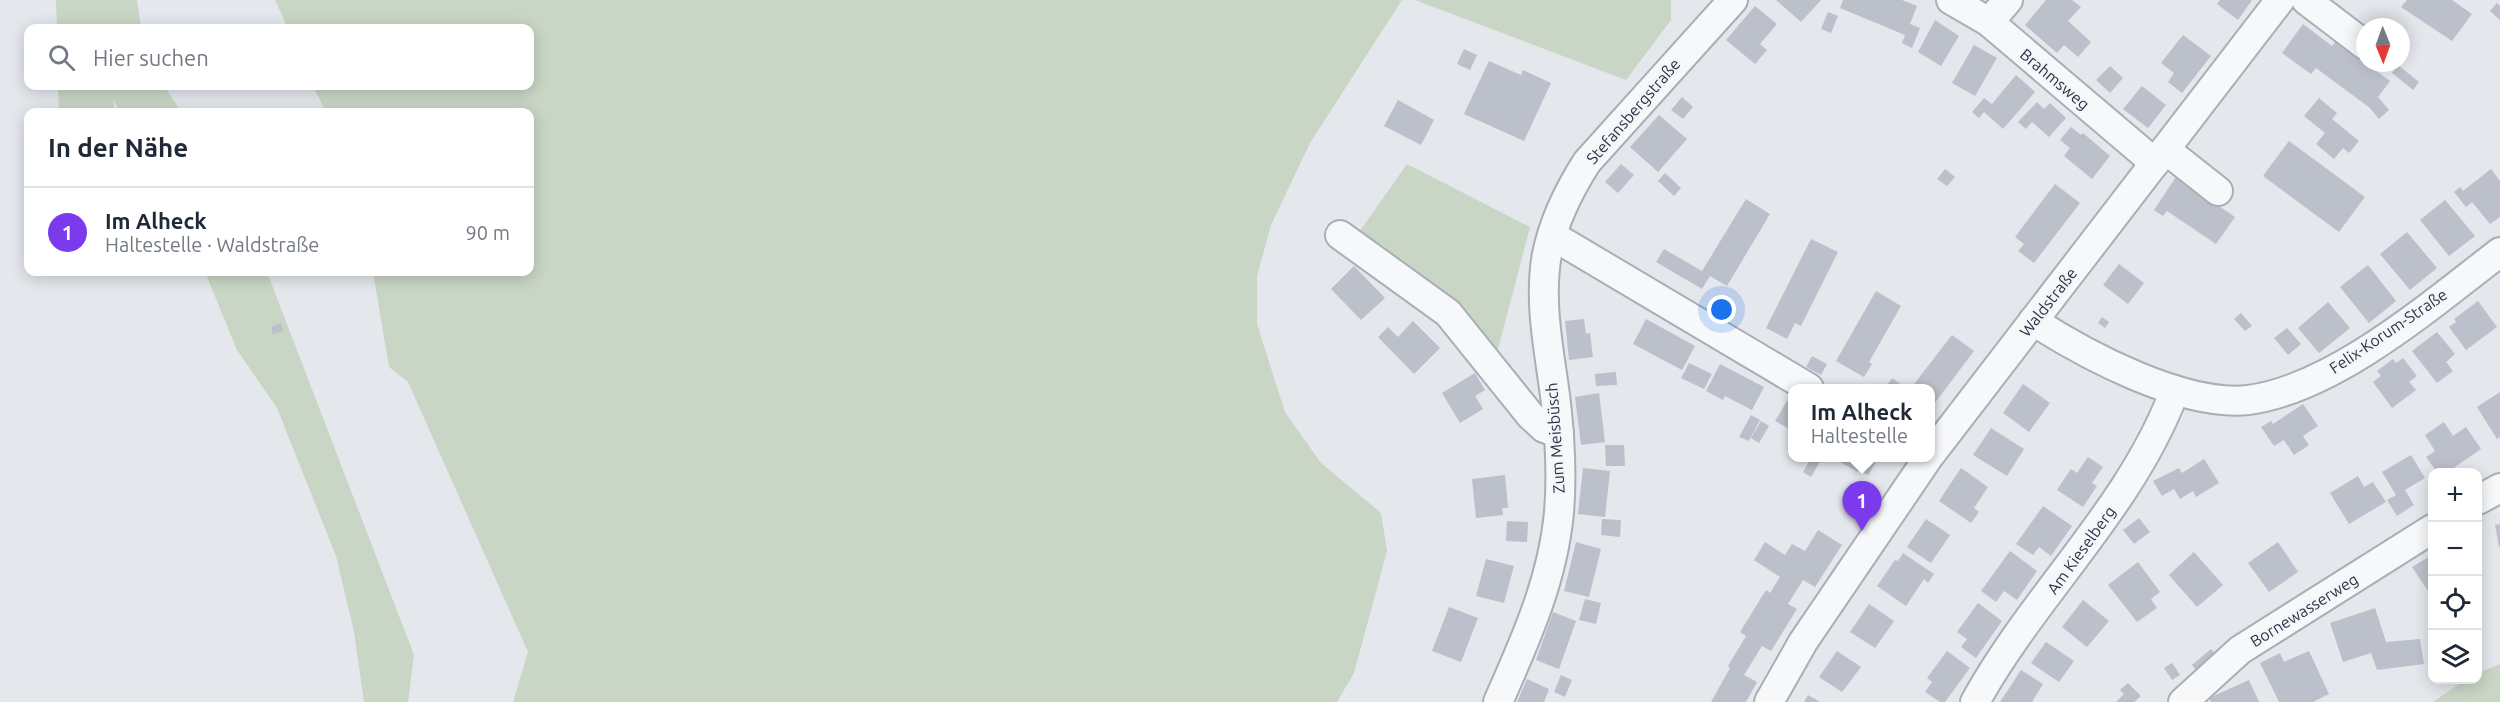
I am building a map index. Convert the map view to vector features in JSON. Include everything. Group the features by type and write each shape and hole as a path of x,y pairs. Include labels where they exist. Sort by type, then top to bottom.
{"street":[{"name":"Stefansbergstraße","path":"1552,236 1572,186 1587,162 1733,0"},
{"name":"Brahmsweg","path":"1951,0 1989,22 2161,157"},
{"path":"1989,22 2008,0"},
{"name":"Waldstraße","path":"1935,448 2280,0"},
{"path":"2306,0 2356,38"},
{"path":"2161,157 2218,191"},
{"path":"1340,235 1448,313 1530,415 1544,428 1558,434"},
{"path":"1552,236 1802,384"},
{"name":"Zum Meisbüsch","path":"1497,702 1545,587 1559,513 1561,469 1545,315 1545,274 1552,236"},
{"name":"Felix-Korum-Straße","path":"2034,321 2059,337 2119,368 2175,390 2212,398 2245,400 2273,396 2316,378 2416,315 2500,252"},
{"name":"Am Kieselberg","path":"1975,702 2010,646 2124,491 2164,419 2175,390"},
{"name":"Waldstraße","path":"1769,702 1803,642 1925,462"},
{"path":"2482,498 2500,488"},
{"name":"Bornewasserweg","path":"2183,702 2240,650 2428,532"}],"green space":[{"path":"56,0 137,0 140,24 57,24"},
{"path":"275,0 1402,0 1310,143 1271,225 1257,276 1257,324 1285,412 1321,463 1381,513 1387,551 1354,673 1337,702 513,702 528,652 408,382 389,367 374,276 534,276 534,108 324,108 315,90 534,90 534,24 286,24"},
{"path":"1415,0 1671,0 1671,20 1626,80"},
{"path":"58,90 167,90 178,108 118,108 114,101 113,108 59,108"},
{"path":"1407,164 1530,227 1497,353 1357,235"},
{"path":"207,276 269,276 414,655 408,702 364,702 354,632 336,556 277,408 237,350"},
{"path":"2500,664 2500,702 2433,702 2459,684 2482,684 2482,671"}],"building":[{"path":"1776,0 1821,0 1801,22"},
{"path":"1843,0 1902,0 1917,6 1910,24 1920,28 1912,48 1902,43 1905,35 1840,8"},
{"path":"2046,0 2072,0 2081,7 2068,21 2091,42 2078,57 2064,45 2057,53 2025,25"},
{"path":"2220,0 2252,0 2238,20 2217,4"},
{"path":"2407,0 2452,0 2472,14 2452,41 2401,7"},
{"path":"2497,3 2500,6 2500,20 2490,11"},
{"path":"1755,6 1777,24 1760,44 1767,50 1755,64 1726,40"},
{"path":"1828,12 1838,16 1831,33 1821,29"},
{"path":"1935,20 1959,36 1941,66 1918,52"},
{"path":"2303,24 2332,46 2336,41 2356,56 2356,72 2378,72 2390,81 2378,97 2389,110 2379,119 2370,108 2316,68 2311,74 2282,53"},
{"path":"2183,35 2211,56 2182,93 2168,82 2174,73 2161,63"},
{"path":"1974,45 1997,58 1975,96 1952,83"},
{"path":"1464,49 1477,55 1470,70 1457,64"},
{"path":"1489,61 1521,75 1523,70 1551,83 1524,141 1464,114"},
{"path":"2110,66 2123,78 2110,93 2096,80"},
{"path":"2407,72 2419,82 2413,90 2392,73"},
{"path":"2016,75 2035,92 2003,129 1984,112 1979,118 1972,112 1984,98 1992,104"},
{"path":"2142,86 2166,105 2148,128 2123,109"},
{"path":"1682,97 1693,107 1683,119 1671,110"},
{"path":"2319,98 2337,113 2332,119 2359,141 2349,153 2343,148 2334,159 2316,144 2325,133 2304,116"},
{"path":"1398,100 1434,120 1421,145 1384,126"},
{"path":"2037,102 2044,109 2050,103 2066,118 2049,137 2032,122 2026,129 2018,122"},
{"path":"1659,115 1687,139 1658,172 1630,147"},
{"path":"2071,127 2081,135 2083,133 2110,156 2092,179 2064,156 2070,148 2060,140"},
{"path":"2289,141 2365,197 2339,232 2263,176"},
{"path":"1621,164 1634,175 1618,193 1605,182"},
{"path":"1945,169 1955,177 1947,186 1937,179"},
{"path":"2491,169 2500,181 2500,217 2490,224 2472,202 2466,207 2454,192 2460,187 2463,191"},
{"path":"1665,173 1681,188 1674,196 1658,181"},
{"path":"2176,177 2235,217 2216,244 2167,211 2163,216 2154,210"},
{"path":"2055,184 2080,203 2034,263 2018,251 2024,244 2015,237"},
{"path":"1746,199 1770,214 1727,286 1710,276 1702,289 1656,262 1664,249 1702,271"},
{"path":"2445,200 2475,236 2449,256 2420,220"},
{"path":"2407,232 2437,268 2410,290 2380,254"},
{"path":"1811,239 1838,252 1801,326 1795,323 1787,339 1766,328"},
{"path":"2119,264 2144,283 2128,304 2103,285"},
{"path":"2368,265 2396,301 2369,323 2340,287"},
{"path":"1354,266 1385,298 1361,320 1331,289"},
{"path":"1876,291 1901,306 1869,362 1872,364 1864,377 1836,361"},
{"path":"2478,301 2497,327 2466,350 2449,327 2456,322 2454,319"},
{"path":"2328,302 2350,328 2319,353 2298,328"},
{"path":"2241,313 2252,326 2245,331 2234,319"},
{"path":"2102,317 2109,322 2105,328 2098,323"},
{"path":"1584,319 1586,334 1590,333 1593,357 1569,360 1565,321"},
{"path":"1646,319 1695,346 1682,370 1633,344"},
{"path":"1413,321 1440,348 1414,374 1378,337 1388,327 1398,337"},
{"path":"281,323 283,331 273,334 271,327"},
{"path":"2287,328 2301,344 2288,355 2274,338"},
{"path":"2437,332 2455,354 2446,362 2453,371 2437,383 2412,351"},
{"path":"1952,335 1974,351 1935,403 1935,384 1914,384"},
{"path":"1812,356 1827,364 1821,375 1806,367"},
{"path":"2403,358 2417,376 2409,382 2416,390 2392,408 2373,382 2381,376 2377,371 2393,359 2396,363"},
{"path":"1689,363 1712,374 1704,389 1681,378"},
{"path":"1720,364 1764,387 1752,410 1725,396 1723,400 1706,391"},
{"path":"1616,372 1617,385 1596,386 1595,374"},
{"path":"1475,373 1485,390 1475,396 1483,409 1460,423 1442,393"},
{"path":"1892,378 1900,384 1888,384"},
{"path":"2023,384 2050,403 2029,432 2003,413"},
{"path":"2500,392 2500,437 2497,439 2477,407"},
{"path":"1599,393 1605,442 1581,445 1575,397"},
{"path":"1787,401 1788,428 1775,421"},
{"path":"2303,404 2318,426 2303,436 2309,445 2294,455 2284,440 2274,446 2261,427 2271,421 2273,424"},
{"path":"1751,415 1760,420 1749,441 1739,437"},
{"path":"1761,421 1769,426 1759,443 1751,438"},
{"path":"2444,422 2453,436 2466,427 2481,449 2453,468 2434,468 2426,457 2435,451 2425,435"},
{"path":"1991,428 2024,449 2007,476 1973,455"},
{"path":"1605,445 1624,445 1625,466 1606,466"},
{"path":"2411,455 2425,478 2405,490 2414,505 2397,516 2387,500 2396,495 2382,472"},
{"path":"2088,457 2103,467 2092,483 2097,486 2083,507 2057,490 2071,469 2077,473"},
{"path":"2204,459 2219,483 2196,497 2193,491 2180,499 2174,489 2162,496 2153,481 2179,468 2182,473"},
{"path":"1809,462 1820,462 1811,477 1803,472"},
{"path":"1840,462 1876,462 1868,475 1859,470 1858,472"},
{"path":"1583,468 1610,471 1605,517 1578,514"},
{"path":"1961,468 1988,487 1974,508 1979,512 1971,523 1939,501"},
{"path":"1505,475 1508,508 1502,508 1503,515 1476,518 1472,479"},
{"path":"2358,476 2364,487 2373,482 2386,502 2349,524 2330,493"},
{"path":"2043,506 2072,526 2051,556 2039,547 2033,555 2016,544"},
{"path":"2139,518 2150,532 2134,544 2123,530"},
{"path":"1602,519 1621,520 1620,537 1601,535"},
{"path":"1926,519 1950,535 1931,563 1907,547"},
{"path":"1507,521 1528,522 1527,542 1506,541"},
{"path":"2500,524 2500,547 2499,547 2495,525"},
{"path":"1818,530 1842,545 1815,587 1803,580 1788,604 1797,609 1771,651 1762,646 1744,675 1757,682 1746,702 1711,702 1730,668 1728,666 1746,636 1740,632 1766,590 1770,593 1780,577 1754,560 1765,542 1785,555 1792,544 1805,551"},
{"path":"1576,542 1601,549 1589,597 1564,591"},
{"path":"2278,542 2298,572 2269,592 2248,563"},
{"path":"2010,551 2037,571 2017,600 2004,591 1996,602 1981,591"},
{"path":"2194,552 2223,585 2197,607 2169,575"},
{"path":"1903,553 1934,574 1928,583 1924,579 1906,606 1877,586 1895,560 1898,561"},
{"path":"2428,557 2428,591 2412,567"},
{"path":"1486,559 1514,566 1504,603 1476,596"},
{"path":"2138,562 2160,592 2151,599 2157,608 2137,622 2108,585"},
{"path":"1585,599 1601,603 1596,624 1579,620"},
{"path":"2083,600 2109,621 2087,647 2062,627"},
{"path":"1978,603 2002,621 1976,658 1961,647 1967,639 1957,632"},
{"path":"1869,604 1894,621 1875,648 1850,632"},
{"path":"1449,607 1478,618 1461,662 1432,651"},
{"path":"2375,608 2386,642 2420,639 2424,664 2377,670 2371,653 2343,662 2330,623"},
{"path":"1553,612 1576,621 1559,669 1536,660"},
{"path":"2046,642 2074,661 2059,682 2031,663"},
{"path":"2211,649 2219,658 2200,675 2192,665"},
{"path":"1837,651 1861,667 1842,692 1819,677"},
{"path":"1947,651 1970,668 1945,702 1940,702 1925,692 1932,682 1927,678"},
{"path":"2309,651 2329,694 2313,702 2279,702 2260,663 2280,653 2284,662"},
{"path":"2172,663 2180,675 2172,680 2164,668"},
{"path":"2021,670 2043,684 2032,702 2000,702"},
{"path":"1561,675 1572,680 1565,697 1554,692"},
{"path":"1527,679 1549,689 1544,702 1517,702"},
{"path":"2249,680 2259,702 2211,702 2209,698"},
{"path":"2128,683 2141,696 2134,702 2116,702 2124,694 2120,690"},
{"path":"1808,695 1820,702 1804,702"}],"place":[{"name":"Im Alheck","path":"1862,531"}]}
